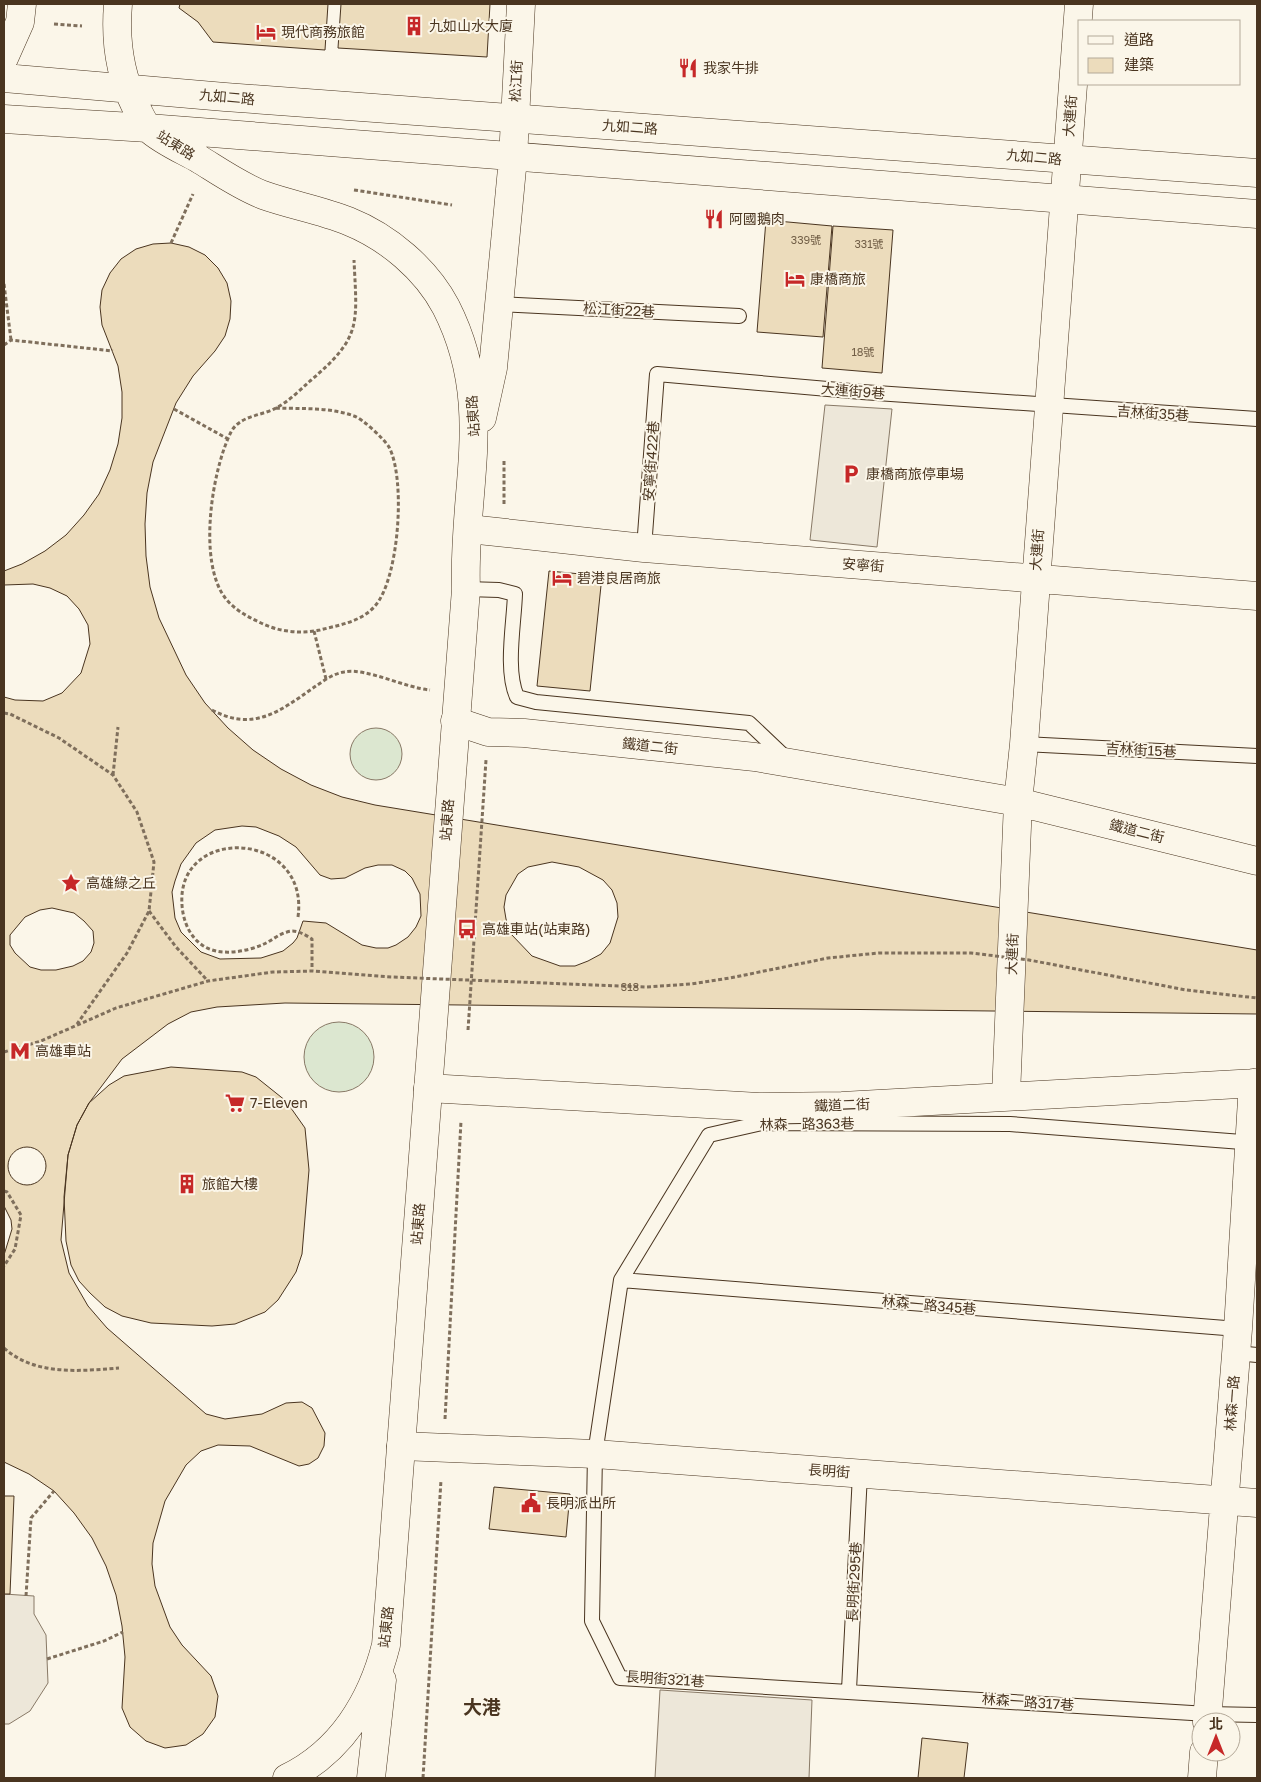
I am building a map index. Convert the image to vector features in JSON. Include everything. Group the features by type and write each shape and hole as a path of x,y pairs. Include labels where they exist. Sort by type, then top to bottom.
{"street":[{"path":"4,58 20,22 22,4"},
{"name":"松江街","path":"474,456 493,368 513,158 521,4"},
{"name":"大連街","path":"1006,1096 1018,802 1024,744 1063,199 1079,4"},
{"name":"站東路","path":"117,6 116,28 119,56 127,88 148,128 248,188 348,221 370,232 391,244 412,262 430,283 445,306 457,335 472,394 475,425 466,589 454,720 386,1645 376,1680 354,1720 337,1741 317,1760 287,1778"},
{"name":"九如二路","path":"4,78 225,97 1257,174"},
{"path":"4,119 148,128 513,158 1257,214"},
{"name":"安寧街","path":"469,529 644,548 1257,596"},
{"name":"鐵道二街","path":"454,720 488,732 524,733 756,757 1018,802 1257,861"},
{"name":"鐵道二街","path":"428,1088 759,1107 842,1106 1255,1083"},
{"name":"林森一路","path":"1208,1712 1224,1500 1244,1346 1254,1143 1255,1083"},
{"name":"長明街","path":"401,1446 596,1454 1257,1503"},
{"path":"371,1778 386,1645"},
{"path":"1202,1778 1203,1762"}],"lane":[{"name":"松江街22巷","path":"499,304 739,316"},
{"name":"大連街9巷","path":"657,374 1048,406"},
{"name":"安寧街422巷","path":"644,548 657,374"},
{"name":"吉林街35巷","path":"1048,406 1257,419"},
{"path":"466,589 499,590 515,594 512,665 513,686 517,697 536,702 748,722 791,763"},
{"name":"吉林街15巷","path":"1024,744 1257,756"},
{"name":"林森一路363巷","path":"596,1454 621,1280 709,1135 762,1123 1010,1124 1254,1143"},
{"name":"林森一路345巷","path":"621,1280 1244,1346"},
{"name":"長明街321巷","path":"596,1454 592,1620 620,1678 848,1690"},
{"name":"長明街295巷","path":"848,1690 860,1474"},
{"name":"林森一路317巷","path":"848,1690 1191,1717"},
{"name":"林森一路317巷","path":"1241,1716 1257,1715"}],"path":[{"path":"54,24 82,26"},
{"path":"346,188 452,205"},
{"path":"171,242 193,194"},
{"path":"276,408 331,363 342,352 351,336 356,322 354,260"},
{"path":"4,284 11,340"},
{"path":"4,346 11,340 113,351"},
{"path":"276,408 315,410 355,416 376,433 388,447 396,468 398,519 394,560 388,583 376,606 363,616 344,624 314,631 288,631 268,626 244,615 226,599 216,581 211,557 213,509 222,453 233,429 250,416 276,408"},
{"path":"174,409 228,439"},
{"path":"503,532 504,455"},
{"path":"314,631 326,679"},
{"path":"212,710 235,720 249,720 277,712 326,679 342,672 354,670 416,689"},
{"path":"4,713 10,714 59,738 113,775 137,812 154,862 149,912 127,953 76,1025"},
{"path":"113,775 118,727"},
{"path":"468,1030 483,802"},
{"path":"298,918 299,898 292,877 272,857 253,848 236,847 208,854 194,866 185,882 181,898 185,922 202,945 217,951 236,952 264,944 288,932 302,932 312,938 312,971"},
{"path":"149,912 176,947 208,981"},
{"path":"4,1052 42,1041 116,1008 208,981 273,972 312,971 400,978 646,987 691,984 730,978 828,958 879,953 954,952 1030,960 1186,990 1257,998"},
{"path":"444,1425 461,1121"},
{"path":"4,1190 22,1215 16,1249 4,1266"},
{"path":"4,1348 12,1356 34,1365 58,1370 119,1368"},
{"path":"423,1778 441,1480"},
{"path":"26,1596 31,1518 54,1491"},
{"path":"47,1659 104,1641 123,1632"}],"green space":[{"path":"376,728 386,730 394,736 400,744 402,754 400,764 394,772 386,778 376,780 366,778 358,772 352,764 350,754 352,744 358,736 366,730"},
{"path":"339,1022 352,1025 364,1032 371,1044 374,1057 371,1070 364,1082 352,1089 339,1092 326,1089 314,1082 307,1070 304,1057 307,1044 314,1032 326,1025"}],"shaded area":[{"name":"康橋商旅停車場","path":"825,405 892,409 877,547 810,540"},
{"path":"4,1594 34,1596 34,1614 46,1635 48,1683 30,1711 9,1724 4,1724"},
{"path":"660,1690 812,1700 809,1778 655,1778"}],"building":[{"name":"現代商務旅館","path":"180,4 328,4 325,50 213,42 198,22 179,8"},
{"name":"九如山水大廈","path":"341,4 490,4 487,57 338,48"},
{"name":"康橋商旅","path":"766,220 832,226 823,337 757,332"},
{"path":"833,226 893,230 882,373 822,368"},
{"name":"高雄車站","path":"171,243 189,247 205,255 218,268 227,283 231,301 230,319 225,336 215,351 193,376 176,403 153,462 147,493 145,524 146,556 150,587 159,618 186,675 205,703 228,728 253,750 281,769 311,785 342,797 375,805 1257,950 1257,1014 285,1003 217,1007 191,1012 168,1024 122,1059 89,1103 77,1125 68,1155 61,1240 69,1273 88,1306 107,1328 206,1414 225,1419 262,1414 286,1403 302,1402 312,1408 325,1433 324,1446 318,1458 309,1464 299,1466 250,1446 218,1445 201,1451 186,1465 165,1501 153,1543 152,1564 155,1586 170,1627 182,1645 211,1676 218,1696 215,1717 203,1734 186,1745 165,1748 146,1741 130,1727 122,1708 125,1657 122,1626 116,1595 106,1566 92,1538 74,1513 54,1491 29,1474 4,1462 4,1255 12,1229 11,1220 4,1206 4,697 15,700 43,701 62,693 81,673 90,644 88,625 79,609 67,596 50,588 33,584 4,585 4,571 22,564 45,551 66,535 99,494 110,470 118,444 122,418 122,392 118,366 102,325 100,307 102,290 110,273 121,259 136,249 153,244","holes":["242,826 256,827 279,836 296,847 320,875 331,879 345,878 365,868 378,865 392,865 405,871 412,878 420,894 421,916 416,927 408,937 396,945 388,948 376,948 362,945 326,923 303,921 297,938 293,943 283,951 261,958 220,959 201,952 181,932 175,918 172,892 175,881 181,864 196,843 215,830","552,862 579,867 603,880 612,890 617,903 618,917 610,943 601,954 575,966 560,966 532,956 511,934 504,907 506,895 518,874 528,867","52,908 74,913 93,931 94,943 91,952 83,961 73,966 56,970 41,970 30,967 15,953 10,945 10,935 25,917 40,910"]},
{"path":"549,571 602,576 590,691 537,686"},
{"name":"旅館大樓","path":"171,1067 242,1072 256,1077 286,1101 305,1128 309,1170 302,1254 296,1272 278,1300 265,1312 235,1324 212,1326 151,1323 122,1316 105,1307 90,1293 79,1281 71,1265 66,1241 64,1197 68,1155 77,1125 89,1103 109,1085 124,1076"},
{"path":"27,1147 40,1153 46,1166 40,1179 27,1185 14,1179 8,1166 14,1153"},
{"name":"長明派出所","path":"494,1487 570,1494 566,1537 489,1529"},
{"path":"4,1496 14,1496 10,1594 4,1594"},
{"path":"922,1738 968,1743 964,1778 918,1778"}],"place":[{"name":"九如山水大廈","path":"414,26"},
{"name":"現代商務旅館","path":"266,32"},
{"name":"我家牛排","path":"688,68"},
{"name":"阿國鵝肉","path":"714,219"},
{"name":"康橋商旅","path":"795,279"},
{"name":"康橋商旅停車場","path":"851,474"},
{"name":"碧港良居商旅","path":"562,578"},
{"name":"高雄綠之丘","path":"71,883"},
{"name":"高雄車站(站東路)","path":"467,929"},
{"name":"高雄車站","path":"20,1051"},
{"name":"7-Eleven","path":"235,1103"},
{"name":"旅館大樓","path":"187,1184"},
{"name":"長明派出所","path":"531,1503"}],"district":[{"name":"大港","path":"482,1707"}]}
